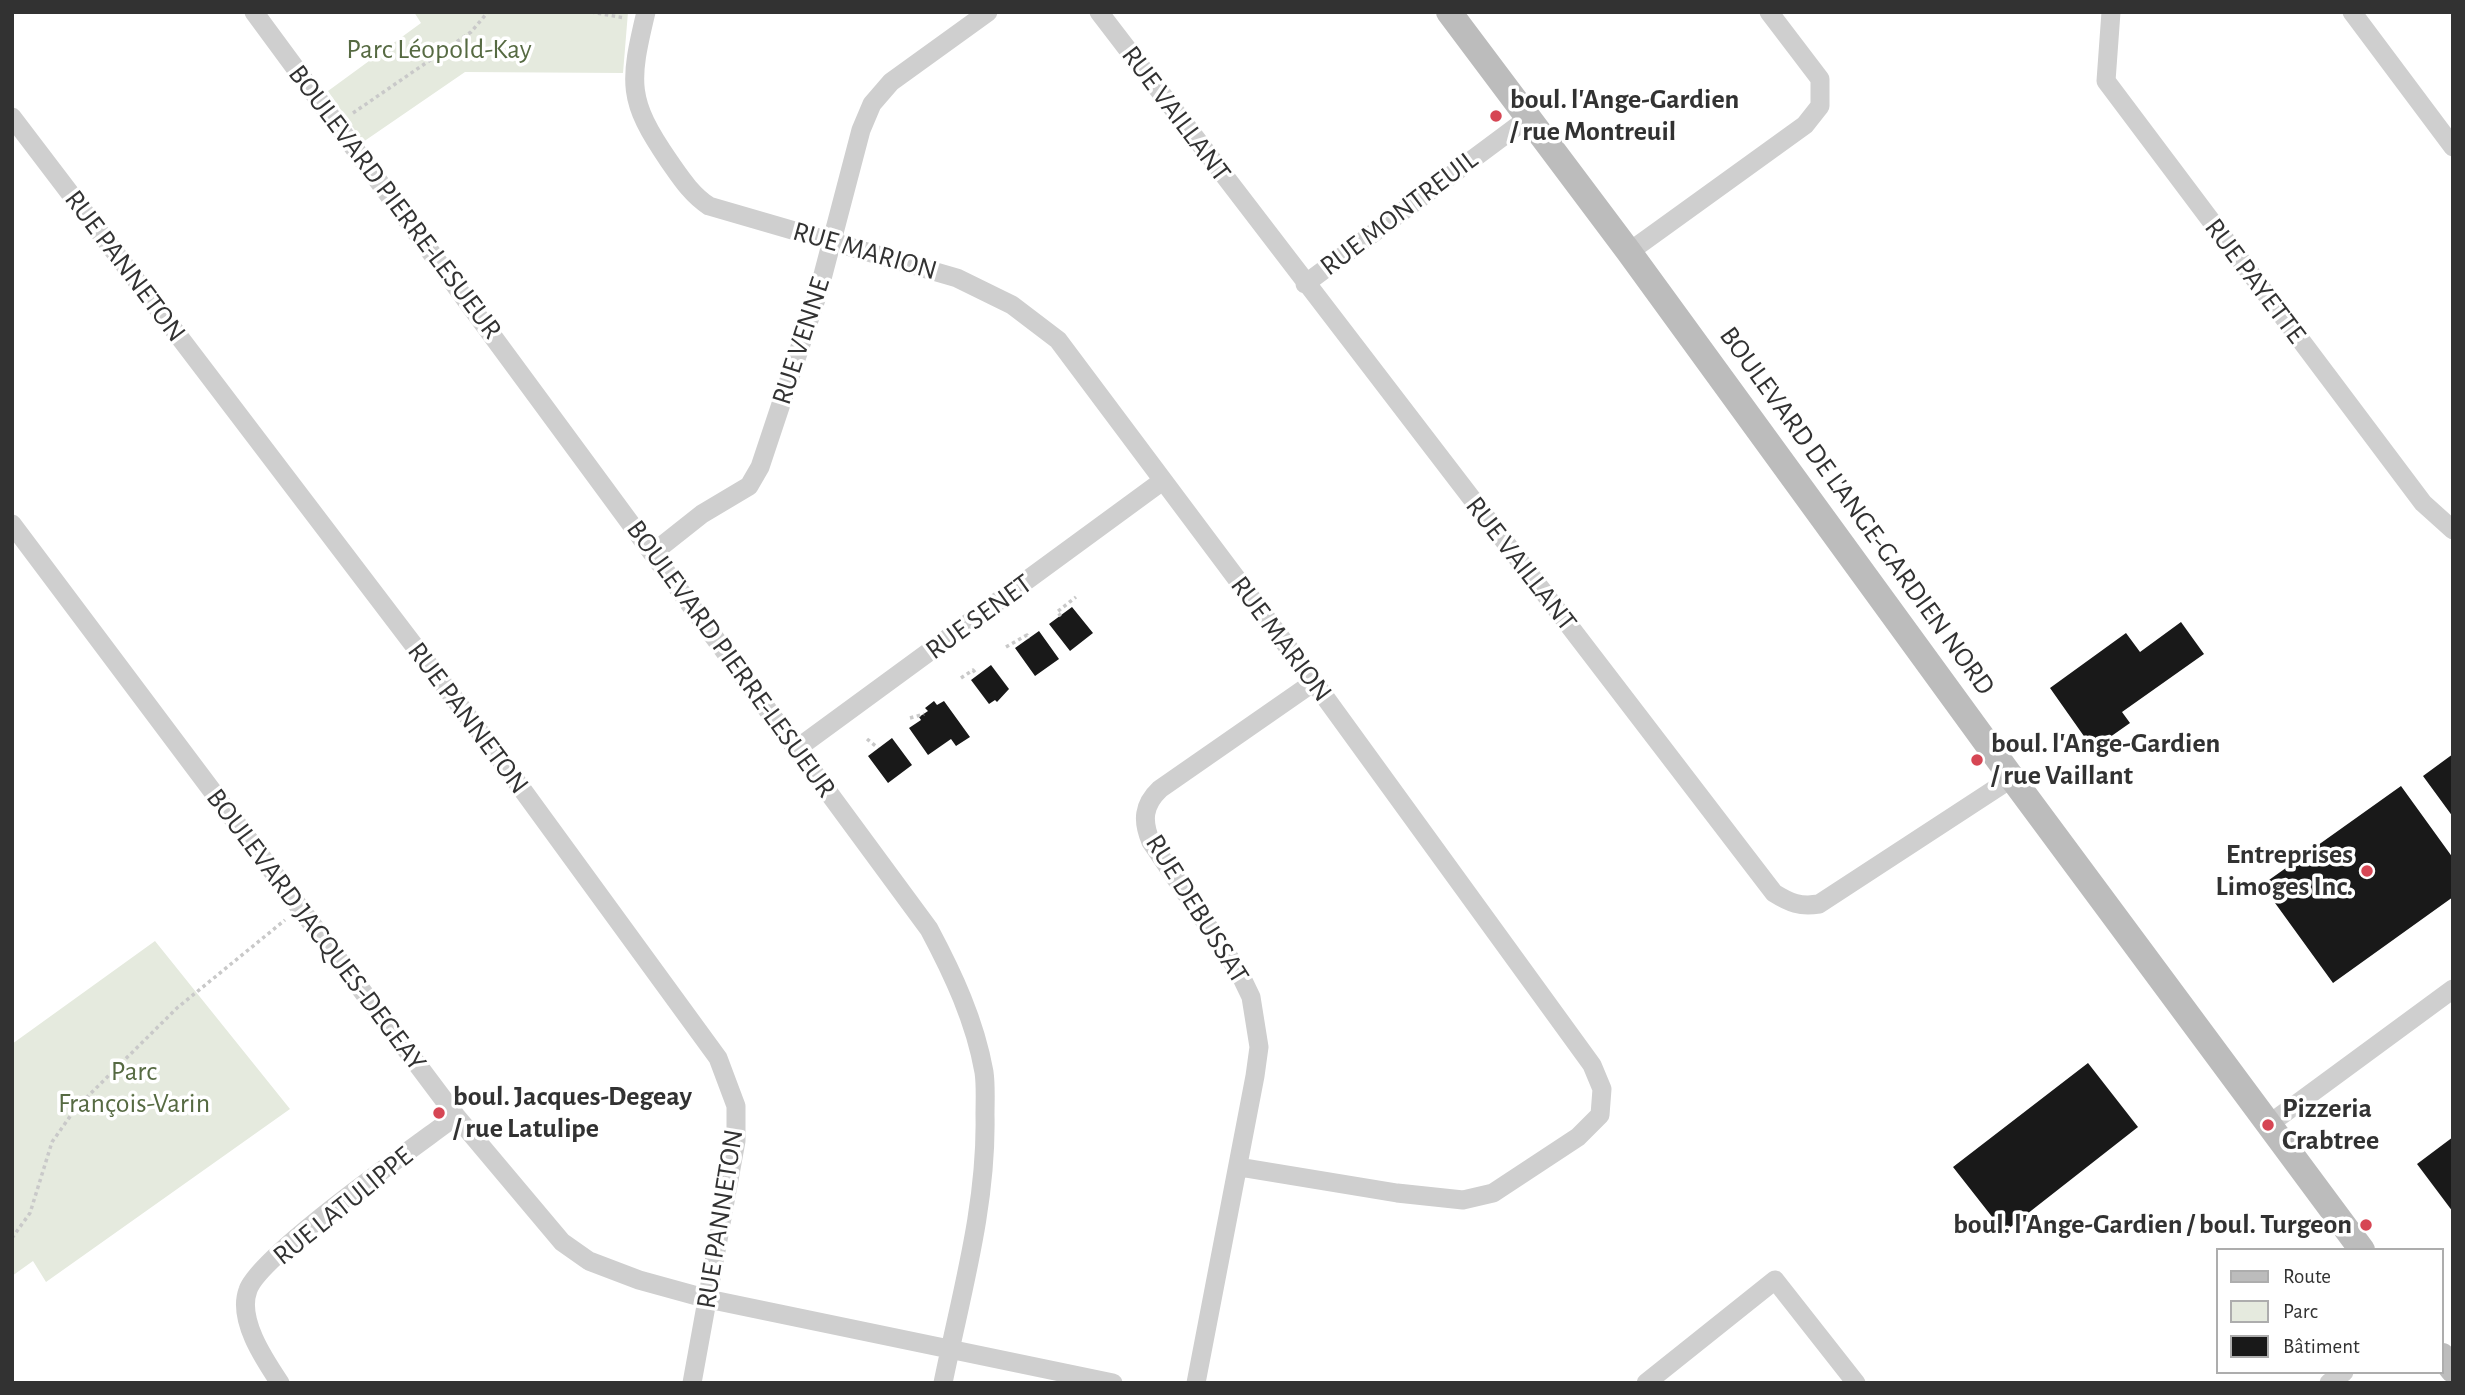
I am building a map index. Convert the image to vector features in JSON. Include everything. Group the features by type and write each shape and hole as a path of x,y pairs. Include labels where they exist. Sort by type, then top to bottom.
{"main road":[{"name":"BOULEVARD DE L'ANGE-GARDIEN NORD","path":"1449,12 1629,252 2012,778 2360,1248"}],"street":[{"name":"BOULEVARD PIERRE-LESUEUR","path":"254,12 929,929 967,1009 984,1074 986,1141 981,1202 943,1383"},
{"name":"RUE VENNE","path":"654,552 702,514 749,486 760,467 832,243 861,130 872,104 891,82 988,12"},
{"name":"RUE VAILLANT","path":"1099,12 1774,893 1790,903 1805,906 1819,904 2012,778"},
{"path":"1629,252 1805,125 1820,106 1820,79 1769,12"},
{"name":"RUE PAYETTE","path":"2111,12 2106,81 2423,503 2453,530"},
{"path":"2352,12 2453,147"},
{"name":"RUE MARION","path":"645,17 635,61 635,99 652,135 688,188 709,206 957,278 1012,305 1034,319 1058,340 1161,482 1314,682 1592,1065 1602,1089 1600,1115 1578,1137 1493,1193 1463,1200 1397,1194 1239,1167"},
{"name":"RUE PANNETON","path":"12,117 492,748 718,1058 736,1106 736,1141 692,1383"},
{"name":"RUE MONTREUIL","path":"1305,284 1528,118"},
{"name":"RUE SENET","path":"795,750 1161,482"},
{"name":"BOULEVARD JACQUES-DEGEAY","path":"12,524 456,1116 562,1242 589,1261 639,1280 708,1298 1112,1383"},
{"name":"RUE DEBUSSAT","path":"1196,1383 1239,1167 1259,1047 1251,997 1239,972 1151,842 1144,813 1150,799 1160,789 1314,682"},
{"path":"2268,1125 2453,989"},
{"name":"RUE LATULIPPE","path":"280,1383 265,1360 246,1314 248,1289 279,1252 456,1116"},
{"path":"1646,1383 1775,1280 1856,1383"}],"path":[{"path":"337,124 471,32 488,12"},
{"path":"591,12 645,17"},
{"path":"1061,615 1057,612 1076,597"},
{"path":"1006,647 1027,635 1028,639"},
{"path":"961,678 973,670 977,675"},
{"path":"910,718 924,714"},
{"path":"867,739 878,748"},
{"path":"12,1238 30,1213 52,1142 76,1108 177,1008 300,908"}],"green space":[{"name":"Parc Léopold-Kay","path":"414,12 628,12 623,73 465,72 363,142 328,91 421,23"},
{"name":"Parc François-Varin","path":"155,941 290,1109 46,1282 33,1261 12,1276 12,1044"}],"building":[{"path":"1072,607 1093,633 1070,651 1049,624"},
{"path":"2181,622 2204,654 2122,712 2130,723 2093,749 2050,688 2126,633 2140,652"},
{"path":"1039,631 1059,659 1035,676 1015,648"},
{"path":"991,665 1009,689 997,702 995,700 989,704 971,680"},
{"path":"934,701 937,705 944,701 970,737 956,746 951,739 928,755 909,728 921,720 919,717 928,711 925,708"},
{"path":"892,738 912,765 888,783 868,756"},
{"path":"2453,754 2453,817 2423,776"},
{"name":"Entreprises Limoges Inc.","path":"2401,786 2453,858 2453,897 2333,983 2262,885"},
{"path":"2088,1063 2138,1127 2004,1232 1953,1167"},
{"path":"2453,1137 2453,1212 2417,1164"}],"place":[{"name":"boul. l'Ange-Gardien / rue Montreuil","path":"1496,116"},
{"name":"boul. l'Ange-Gardien / rue Vaillant","path":"1977,760"},
{"name":"Entreprises Limoges Inc.","path":"2367,871"},
{"name":"boul. Jacques-Degeay / rue Latulipe","path":"439,1113"},
{"name":"Pizzeria Crabtree","path":"2268,1125"},
{"name":"boul. l'Ange-Gardien / boul. Turgeon","path":"2366,1225"}]}
